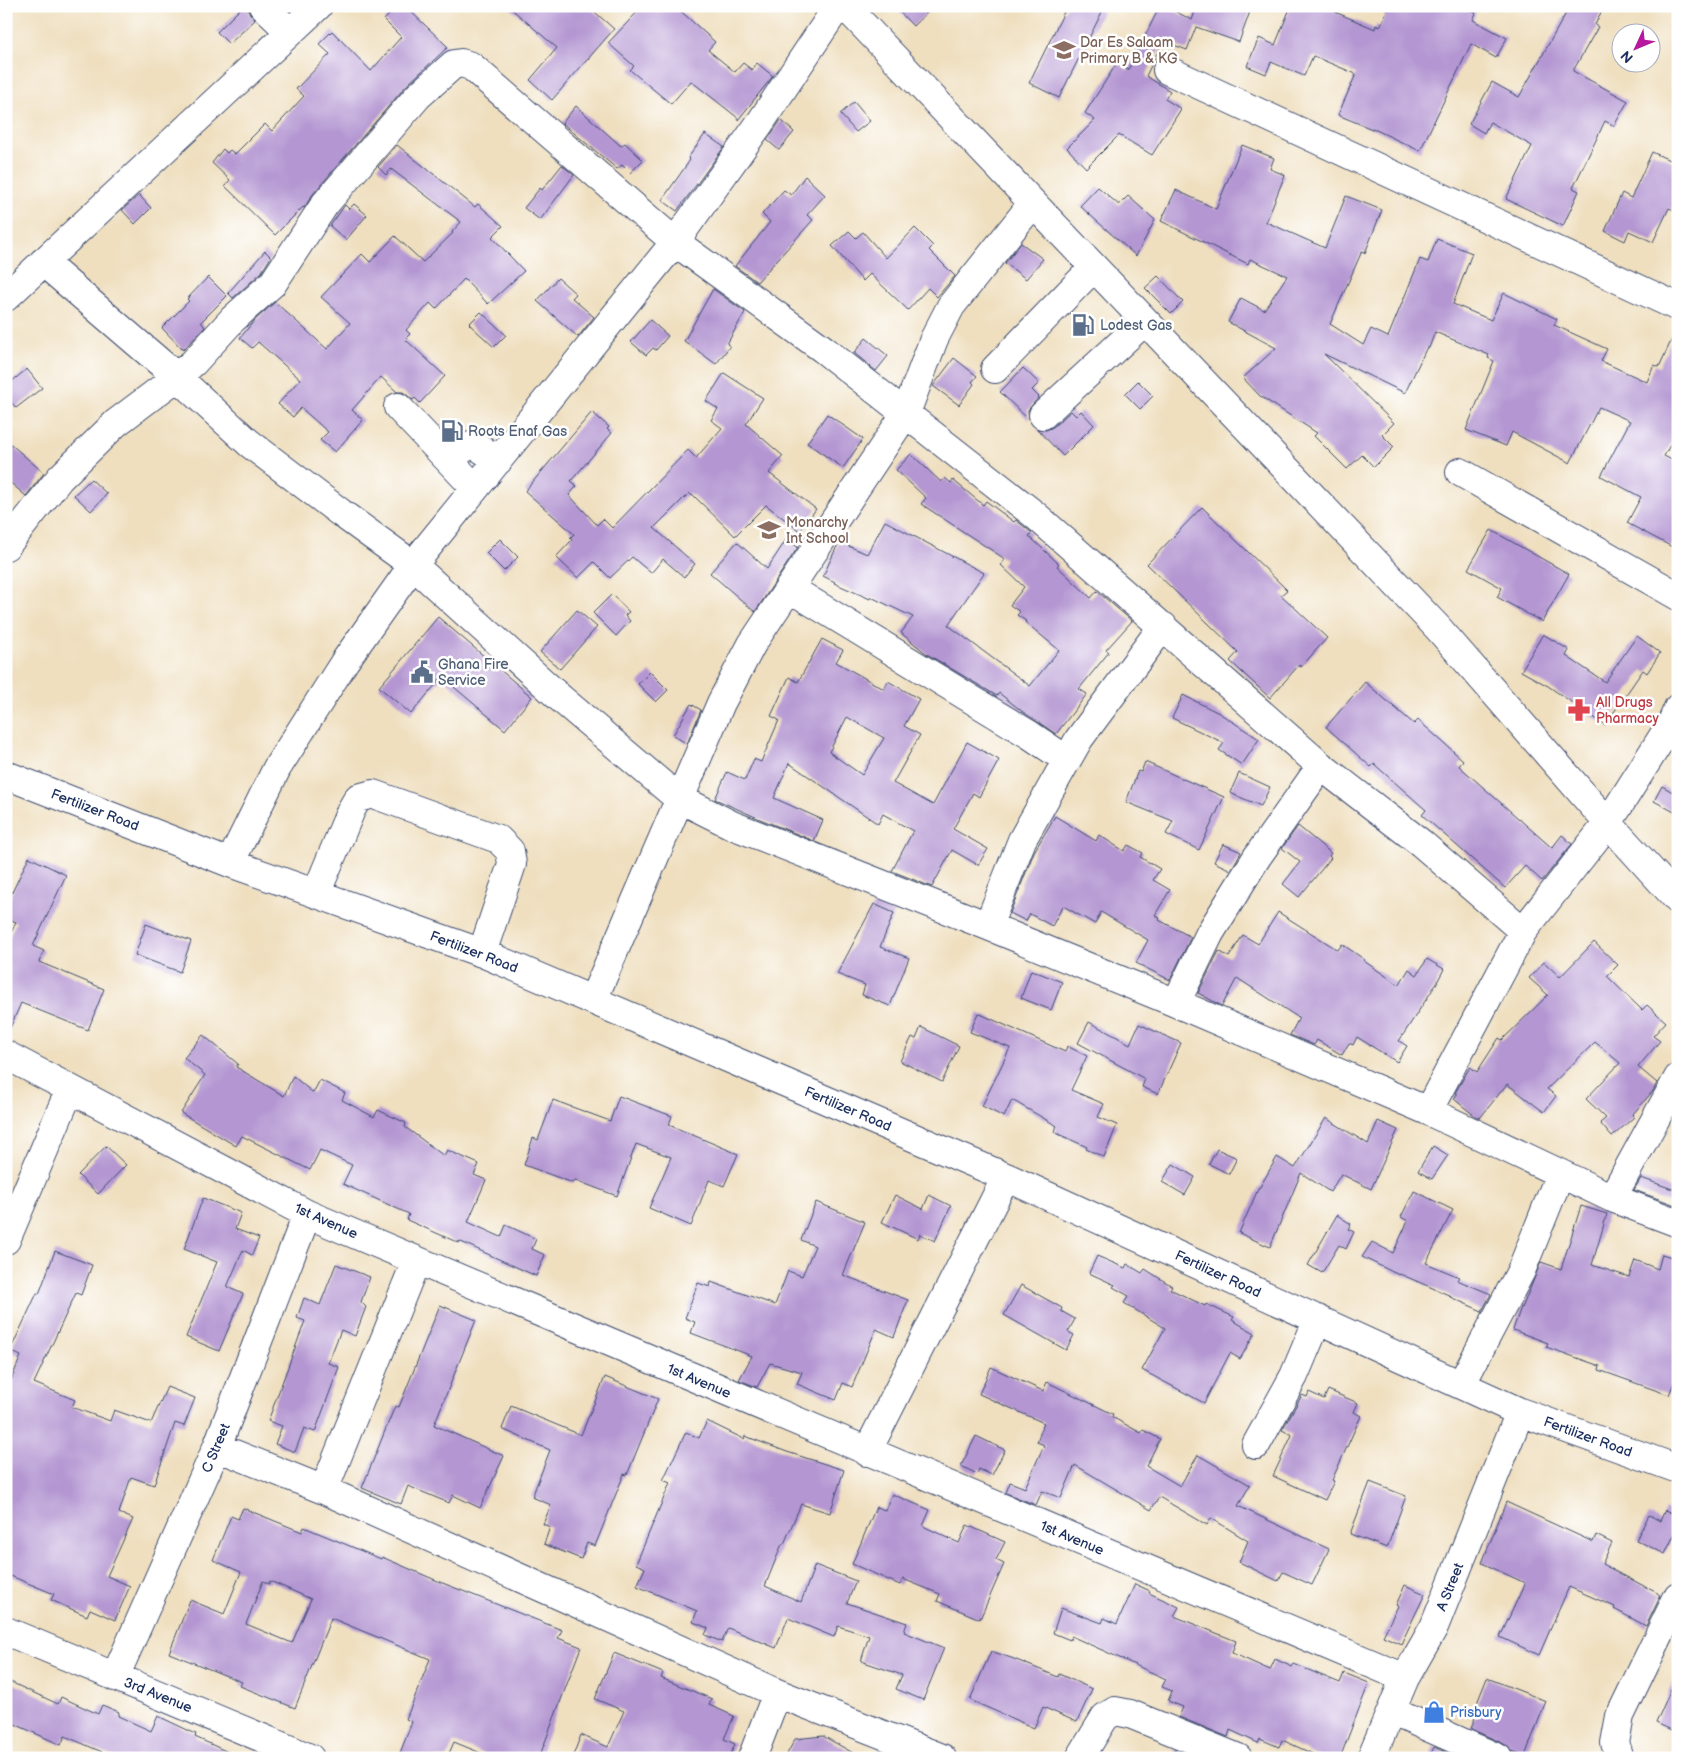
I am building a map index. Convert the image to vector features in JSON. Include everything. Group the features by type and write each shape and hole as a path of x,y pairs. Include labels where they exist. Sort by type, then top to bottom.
{"street":[{"path":"263,6 290,32"},
{"path":"6,297 318,6"},
{"path":"230,863 278,768 345,661 412,565 675,242 760,123 838,6"},
{"path":"846,6 1438,628 1608,823 1678,900"},
{"path":"6,546 60,478 116,422 177,377 194,362 233,319 273,283 325,204 418,96 454,64 461,63 471,66 675,242 823,349 1035,515 1321,766 1421,843 1522,931"},
{"path":"1167,70 1678,307"},
{"path":"593,1000 720,702 752,644 906,413 934,339 951,306 1033,203"},
{"path":"43,262 177,377 249,443 412,565 560,697 678,798 732,825 988,926 1176,1003 1428,1111 1612,1198 1678,1223"},
{"path":"995,369 1094,267"},
{"path":"1043,415 1145,321"},
{"path":"398,407 475,488"},
{"path":"449,460 464,448 476,445 498,461"},
{"path":"1460,472 1678,596"},
{"path":"789,588 1030,735 1067,760"},
{"path":"988,926 1022,840 1079,739 1163,626"},
{"path":"1428,1111 1522,931 1608,823 1676,718"},
{"path":"1176,1003 1210,933 1257,857 1321,766"},
{"name":"Fertilizer Road","path":"6,775 230,863 482,954 593,1000 1006,1177 1520,1412 1678,1468"},
{"path":"316,894 351,810 358,798 372,794 498,839 510,851 512,864 482,954"},
{"name":"1st Avenue","path":"6,1055 307,1214 1404,1678"},
{"path":"1612,1198 1678,1078"},
{"path":"6,1240 70,1089"},
{"path":"1461,1384 1521,1271 1560,1174"},
{"path":"867,1452 1006,1177"},
{"name":"C Street","path":"115,1677 217,1446 307,1214"},
{"path":"324,1490 416,1261"},
{"path":"1256,1444 1294,1376 1318,1319"},
{"name":"A Street","path":"1371,1758 1404,1678 1434,1627 1520,1412"},
{"path":"217,1446 324,1490 777,1693 942,1758"},
{"path":"1620,1758 1615,1744 1620,1716 1678,1596"},
{"name":"3rd Avenue","path":"6,1631 310,1758"},
{"path":"752,1758 777,1693"},
{"path":"1080,1758 1105,1717 1114,1711 1130,1714 1238,1758"},
{"path":"1391,1711 1498,1758"}],"building":[{"path":"243,6 248,6 248,11 255,20 229,44 217,32"},
{"path":"398,6 405,6 448,47 406,86 313,194 304,208 275,235 225,186 230,180 212,163 223,149 227,153 230,150 235,154 265,124 272,131 304,96 296,89 330,54 319,44 332,31 371,71 401,37 384,20"},
{"path":"508,6 588,6 614,29 552,100 530,80 557,48"},
{"path":"643,6 675,6 715,42 708,50 735,72 743,63 752,70 757,63 773,76 738,120 738,118 691,81 671,104 630,70 634,66 608,43"},
{"path":"894,6 934,6 913,26"},
{"name":"Dar Es Salaam Primary B & KG","path":"1067,6 1105,6 1059,98 1029,83"},
{"path":"1160,6 1165,6 1192,20 1197,6 1252,6 1239,42 1196,27 1187,50 1163,41 1146,76 1170,91 1165,99 1181,109 1152,155 1119,135 1086,168 1067,148 1095,120 1085,113 1117,63 1128,70"},
{"path":"1291,6 1321,6 1375,29 1376,25 1380,27 1389,6 1460,6 1476,13 1473,20 1507,38 1496,58 1471,44 1420,151 1372,128 1338,115 1356,74 1313,56 1304,76 1271,62 1266,74 1247,66 1259,38 1275,45"},
{"path":"1570,6 1604,6 1595,25 1598,27 1573,71 1628,101 1614,126 1605,121 1573,188 1579,191 1563,226 1506,199 1532,146 1490,122 1484,133 1469,124 1492,82 1519,97"},
{"path":"854,102 870,121 856,132 840,114"},
{"path":"576,106 621,146 625,143 643,160 630,173 622,165 617,169 562,123"},
{"path":"781,120 794,132 779,150 767,140"},
{"path":"705,134 724,147 677,211 662,200 690,160 688,158"},
{"path":"397,145 475,207 478,204 503,226 492,237 524,271 488,304 464,279 436,309 430,303 406,330 410,334 405,339 445,376 420,403 403,392 397,392 381,377 352,410 363,420 335,452 320,440 328,432 301,408 293,417 278,404 300,379 258,342 252,348 240,338 254,321 275,302 327,349 350,323 321,297 362,254 370,262 395,236 423,262 453,233 461,222 391,169 386,175 378,167"},
{"path":"1242,145 1274,158 1270,169 1285,175 1266,222 1325,248 1346,196 1382,210 1365,253 1362,251 1330,324 1363,345 1371,329 1388,337 1420,259 1428,262 1437,239 1472,253 1453,304 1491,320 1504,293 1557,319 1554,325 1607,349 1601,361 1647,382 1654,365 1659,367 1678,326 1678,431 1664,456 1678,463 1678,550 1627,523 1641,497 1601,476 1630,421 1599,407 1570,463 1512,432 1506,446 1466,430 1494,361 1488,358 1489,355 1435,332 1429,348 1427,347 1405,393 1324,354 1394,423 1382,435 1394,447 1374,467 1362,455 1347,469 1314,436 1317,433 1260,396 1243,378 1276,348 1228,322 1241,298 1264,310 1287,276 1250,259 1248,264 1161,221 1176,190 1216,209"},
{"path":"1652,152 1678,164 1678,212 1669,208 1653,242 1629,231 1625,241 1605,231 1622,193 1631,198"},
{"path":"562,165 574,175 540,220 524,208 540,188 542,190"},
{"path":"805,176 825,195 807,215 813,220 757,282 735,266 770,222 762,214 784,190 791,195"},
{"path":"1098,187 1119,205 1128,196 1155,220 1136,256 1080,206"},
{"path":"139,195 151,208 135,224 122,210"},
{"path":"354,204 367,215 346,240 330,226 345,205 349,209"},
{"path":"915,228 933,246 929,250 955,276 937,297 928,288 908,310 870,274 863,281 832,246 849,231 856,238 863,232 886,258"},
{"path":"1021,243 1043,259 1026,279 1005,263"},
{"path":"265,251 271,257 261,273 233,298 228,293"},
{"path":"1158,276 1183,302 1171,314 1145,288"},
{"path":"208,277 227,296 201,322 205,327 183,350 162,328 189,301 187,299"},
{"path":"558,278 576,294 572,298 594,317 578,337 537,301"},
{"path":"713,289 745,312 727,344 730,346 716,364 684,341"},
{"path":"481,312 506,335 494,347 469,324"},
{"path":"650,320 668,336 656,350 653,348 646,355 631,342"},
{"path":"866,338 888,356 876,371 854,353"},
{"path":"954,358 977,376 972,382 974,384 959,405 933,386"},
{"path":"1023,368 1039,383 1032,390 1039,397 1028,410 1029,420 1000,392"},
{"path":"27,369 42,388 16,408 6,396 6,386"},
{"path":"724,373 763,398 746,424 783,456 769,473 816,509 800,531 766,505 735,536 689,493 654,528 695,564 684,577 663,559 651,573 632,557 610,578 594,562 578,578 556,557 572,540 570,538 574,534 525,491 592,412 609,427 607,429 612,433 571,481 577,486 569,495 597,525 603,519 612,528 688,450 696,458 722,428 711,420 718,409 706,401"},
{"path":"1138,381 1153,396 1140,409 1125,394"},
{"path":"1071,411 1076,416 1081,411 1094,425 1063,456 1037,429 1046,430 1053,427"},
{"path":"827,414 863,439 843,468 807,443"},
{"path":"6,440 44,473 26,496 6,479"},
{"path":"911,454 941,482 945,478 951,483 953,480 983,505 986,501 1014,522 1016,520 1032,533 1029,536 1091,598 1097,591 1132,621 1106,650 1109,652 1079,689 1087,694 1056,734 999,693 997,696 927,654 901,633 913,617 871,597 870,599 834,583 823,576 839,542 867,554 885,521 984,573 948,625 1030,686 1059,650 1017,615 1020,612 1010,605 1024,587 1001,565 1005,559 921,504 926,498 896,470"},
{"path":"91,479 107,494 91,511 74,495"},
{"path":"1202,507 1287,590 1281,595 1327,638 1301,667 1299,665 1270,698 1230,661 1238,652 1147,564"},
{"path":"1491,530 1569,574 1542,622 1497,597 1502,588 1468,569"},
{"path":"500,539 518,557 504,571 486,553"},
{"path":"786,540 798,547 755,612 710,573 737,542 767,569"},
{"path":"612,594 629,612 625,615 630,621 616,636 593,613"},
{"path":"577,610 597,627 560,669 540,652"},
{"path":"438,617 532,697 505,730 442,677 411,714 379,687"},
{"path":"1543,634 1569,650 1566,656 1605,682 1637,636 1660,653 1647,673 1643,670 1605,725 1548,686 1521,671"},
{"path":"822,639 843,650 836,662 884,689 888,681 919,699 904,726 920,735 893,783 933,805 967,742 999,760 979,797 973,793 953,829 988,849 978,865 952,850 932,887 892,871 913,831 883,814 878,824 789,763 774,798 823,820 814,841 715,799 727,772 745,780 754,759 761,762 779,720 771,716 789,677 798,682","holes":["847,717 884,738 862,775 829,752"]},
{"path":"650,672 668,690 656,702 638,684"},
{"path":"1365,682 1414,724 1418,720 1463,760 1459,766 1552,848 1562,835 1572,844 1542,881 1525,866 1505,888 1422,815 1426,810 1374,764 1371,767 1326,727"},
{"path":"1183,695 1219,713 1259,739 1242,765 1219,750 1224,743 1172,718"},
{"path":"691,704 701,710 687,744 673,735"},
{"path":"1145,762 1224,797 1199,850 1166,834 1173,821 1126,802 1138,771 1141,772"},
{"path":"1239,773 1270,787 1261,806 1230,793"},
{"path":"1662,786 1678,795 1678,814 1654,801"},
{"path":"1055,816 1096,841 1099,835 1124,851 1128,845 1143,853 1140,857 1160,869 1153,880 1170,890 1155,915 1160,918 1159,920 1191,937 1170,980 1136,963 1148,940 1101,912 1095,924 1063,906 1052,926 1030,914 1026,921 1010,913 1034,852"},
{"path":"1298,826 1331,853 1329,856 1331,858 1299,897 1283,884 1300,862 1282,848"},
{"path":"1223,844 1241,852 1231,870 1214,862"},
{"path":"29,857 66,875 33,946 44,951 39,962 104,989 88,1030 21,1003 6,1037 6,944 16,922 6,918 6,905"},
{"path":"874,904 894,913 880,947 909,958 890,1006 862,995 865,985 837,974"},
{"path":"1278,912 1338,950 1342,944 1399,985 1409,969 1417,975 1427,959 1444,969 1399,1041 1407,1046 1397,1062 1357,1037 1353,1045 1349,1043 1342,1055 1317,1040 1314,1045 1290,1035 1299,1018 1237,978 1222,1006 1198,993 1219,951 1229,957 1243,935 1258,944"},
{"path":"146,924 191,941 180,972 135,955"},
{"path":"1594,942 1618,965 1607,976 1642,1010 1647,1005 1666,1022 1653,1036 1660,1041 1638,1067 1657,1083 1653,1091 1632,1115 1634,1117 1612,1137 1600,1123 1606,1118 1586,1099 1620,1063 1595,1042 1547,1089 1556,1096 1544,1112 1507,1084 1480,1118 1475,1116 1454,1099 1457,1094 1455,1093 1470,1067 1477,1072 1499,1038 1502,1040 1548,995 1529,978 1544,962 1560,977"},
{"path":"1031,970 1062,982 1051,1010 1021,998"},
{"path":"978,1013 1065,1052 1067,1046 1087,1056 1071,1090 1104,1104 1098,1117 1117,1125 1104,1157 1054,1132 1057,1126 1012,1100 1004,1117 982,1106 1010,1048 970,1032"},
{"path":"1089,1022 1130,1044 1139,1024 1181,1043 1158,1094 1142,1087 1145,1079 1078,1043"},
{"path":"921,1027 959,1046 942,1082 900,1061 912,1037 916,1039"},
{"path":"203,1035 238,1064 236,1067 284,1096 293,1076 313,1093 320,1080 345,1093 342,1100 374,1117 378,1110 406,1123 405,1127 444,1156 447,1150 479,1164 474,1175 486,1180 468,1222 501,1237 506,1225 536,1239 532,1249 545,1255 536,1276 407,1220 409,1214 343,1184 352,1165 320,1150 310,1170 242,1136 236,1146 181,1113 205,1075 184,1058"},
{"path":"619,1096 672,1116 669,1125 738,1154 724,1186 709,1180 691,1226 649,1208 671,1157 636,1144 617,1196 575,1180 573,1183 524,1165 533,1138 538,1140 553,1100 610,1121"},
{"path":"1326,1118 1368,1144 1378,1121 1398,1130 1371,1189 1341,1174 1330,1192 1301,1173 1270,1247 1239,1233 1259,1187 1277,1157 1295,1168"},
{"path":"106,1146 126,1165 98,1194 78,1175"},
{"path":"1433,1146 1448,1155 1432,1179 1418,1171"},
{"path":"1217,1149 1237,1158 1229,1174 1209,1164"},
{"path":"1173,1164 1195,1177 1185,1195 1162,1182"},
{"path":"1641,1178 1678,1191 1678,1206 1634,1190"},
{"path":"1414,1191 1453,1210 1426,1263 1459,1277 1457,1280 1491,1294 1482,1311 1362,1257 1372,1242 1393,1253 1408,1221 1401,1217"},
{"path":"895,1195 923,1209 929,1195 951,1206 935,1241 920,1234 918,1239 882,1222"},
{"path":"203,1198 241,1213 235,1229 259,1238 252,1255 243,1250 227,1287 243,1294 219,1351 186,1337 217,1262 184,1249"},
{"path":"816,1202 865,1222 843,1275 908,1300 894,1337 876,1329 852,1387 843,1383 836,1400 797,1384 802,1372 770,1363 757,1387 739,1380 752,1356 691,1333 695,1322 685,1318 698,1283 710,1287 711,1282 775,1305 788,1271 802,1276 815,1246 801,1240"},
{"path":"1581,1206 1607,1214 1592,1265 1629,1277 1635,1260 1658,1269 1662,1254 1678,1259 1678,1372 1669,1395 1599,1370 1600,1366 1546,1347 1548,1343 1513,1330 1541,1262 1561,1269"},
{"path":"1337,1215 1351,1224 1348,1229 1354,1232 1346,1249 1339,1245 1322,1273 1308,1265"},
{"path":"55,1251 92,1265 81,1295 76,1293 34,1383 75,1400 72,1407 110,1421 114,1410 151,1423 167,1387 195,1398 184,1426 175,1423 154,1485 131,1477 119,1513 133,1519 107,1576 130,1586 115,1620 90,1609 87,1616 51,1600 54,1594 6,1574 6,1392 21,1356 10,1351 37,1293 39,1294"},
{"path":"1097,1256 1125,1268 1127,1264 1142,1273 1145,1269 1172,1286 1170,1289 1205,1306 1206,1304 1234,1317 1232,1320 1255,1333 1240,1359 1230,1353 1204,1403 1142,1370 1165,1328 1124,1303 1129,1296 1113,1287 1115,1285 1089,1273"},
{"path":"336,1264 370,1277 361,1302 366,1307 355,1336 341,1330 328,1363 339,1367 315,1432 304,1428 295,1452 275,1444 282,1426 268,1421 305,1321 297,1318 304,1298 320,1305"},
{"path":"1021,1285 1062,1308 1061,1311 1075,1319 1068,1332 1074,1335 1066,1350 1004,1315"},
{"path":"440,1305 476,1320 434,1425 504,1456 480,1508 453,1495 449,1503 408,1486 401,1504 362,1488 395,1406 399,1407"},
{"path":"991,1367 1043,1391 1047,1382 1113,1414 1112,1417 1141,1433 1143,1430 1160,1439 1146,1466 1180,1486 1198,1455 1250,1485 1238,1506 1329,1549 1312,1585 1283,1572 1278,1581 1239,1562 1248,1541 1211,1518 1207,1525 1159,1497 1151,1510 1075,1465 1061,1498 1042,1491 1036,1505 1006,1493 1010,1482 1025,1488 1044,1445 1037,1442 1044,1423 979,1394"},
{"path":"605,1377 658,1399 627,1475 624,1474 595,1546 587,1543 581,1559 544,1544 550,1527 543,1524 551,1505 532,1497 550,1450 502,1429 511,1406 581,1435"},
{"path":"1328,1390 1358,1403 1354,1412 1361,1416 1325,1500 1273,1476 1292,1435 1282,1430 1302,1395 1307,1397 1309,1392 1324,1399"},
{"path":"707,1421 744,1439 745,1436 844,1470 830,1513 801,1504 765,1586 801,1602 815,1565 856,1581 847,1603 907,1623 904,1632 944,1648 923,1700 896,1689 902,1675 861,1661 869,1636 838,1626 834,1637 788,1618 776,1648 728,1628 722,1642 705,1635 708,1628 693,1622 697,1611 637,1586 645,1568 636,1564 670,1483 663,1480 686,1432 699,1438"},
{"path":"976,1436 1005,1450 992,1475 979,1469 977,1474 961,1466"},
{"path":"1370,1482 1406,1496 1387,1548 1350,1534"},
{"path":"892,1494 930,1510 923,1526 959,1543 967,1525 1005,1542 996,1560 1004,1564 980,1619 937,1601 940,1594 903,1579 900,1585 852,1564 876,1507 885,1510"},
{"path":"1506,1502 1593,1542 1596,1535 1612,1543 1602,1564 1661,1595 1646,1626 1614,1609 1615,1607 1569,1587 1539,1655 1500,1637 1525,1583 1482,1563"},
{"path":"243,1508 302,1532 304,1527 562,1630 558,1638 581,1647 539,1758 493,1758 454,1742 447,1758 413,1758 400,1753 412,1722 406,1719 430,1659 331,1618 295,1708 240,1686 242,1682 169,1653 190,1600 224,1614 241,1572 213,1560 231,1516 238,1519","holes":["263,1581 269,1584 270,1581 311,1599 292,1643 246,1624"]},
{"path":"1665,1510 1678,1516 1678,1527 1665,1554 1636,1540 1649,1515 1660,1521"},
{"path":"1135,1584 1179,1607 1174,1616 1236,1641 1232,1653 1270,1670 1275,1659 1292,1667 1294,1664 1340,1683 1344,1673 1369,1683 1340,1758 1322,1758 1282,1740 1279,1747 1260,1739 1258,1743 1230,1730 1228,1737 1179,1717 1183,1707 1168,1701 1172,1691 1162,1687 1166,1679 1071,1636 1070,1640 1053,1633 1061,1608 1102,1623 1104,1618 1117,1624"},
{"path":"1405,1585 1425,1594 1401,1644 1383,1636 1398,1606 1396,1605"},
{"path":"991,1651 1058,1677 1059,1674 1092,1689 1077,1722 1043,1707 1034,1728 970,1700"},
{"path":"614,1653 663,1673 661,1678 712,1699 709,1705 734,1716 724,1739 735,1744 729,1758 572,1758 581,1735 608,1747 624,1711 595,1699"},
{"path":"1678,1673 1678,1733 1656,1723"},
{"path":"1487,1678 1546,1701 1525,1756 1471,1729 1480,1704 1477,1703"},
{"path":"6,1680 58,1704 61,1697 98,1714 102,1705 119,1712 118,1716 151,1731 158,1716 196,1734 195,1737 241,1758 116,1758 65,1736 61,1745 6,1720"},
{"path":"823,1736 862,1758 785,1758 795,1739"},
{"path":"1434,1747 1459,1758 1429,1758"},
{"path":"1175,1749 1196,1758 1172,1758"}],"place":[{"name":"Dar Es Salaam Primary B & KG","path":"1064,50"},
{"name":"Lodest Gas","path":"1083,325"},
{"name":"Roots Enaf Gas","path":"452,431"},
{"name":"Monarchy Int School","path":"769,530"},
{"name":"Ghana Fire Service","path":"422,672"},
{"name":"All Drugs Pharmacy","path":"1579,710"},
{"name":"Prisbury","path":"1434,1712"}]}
